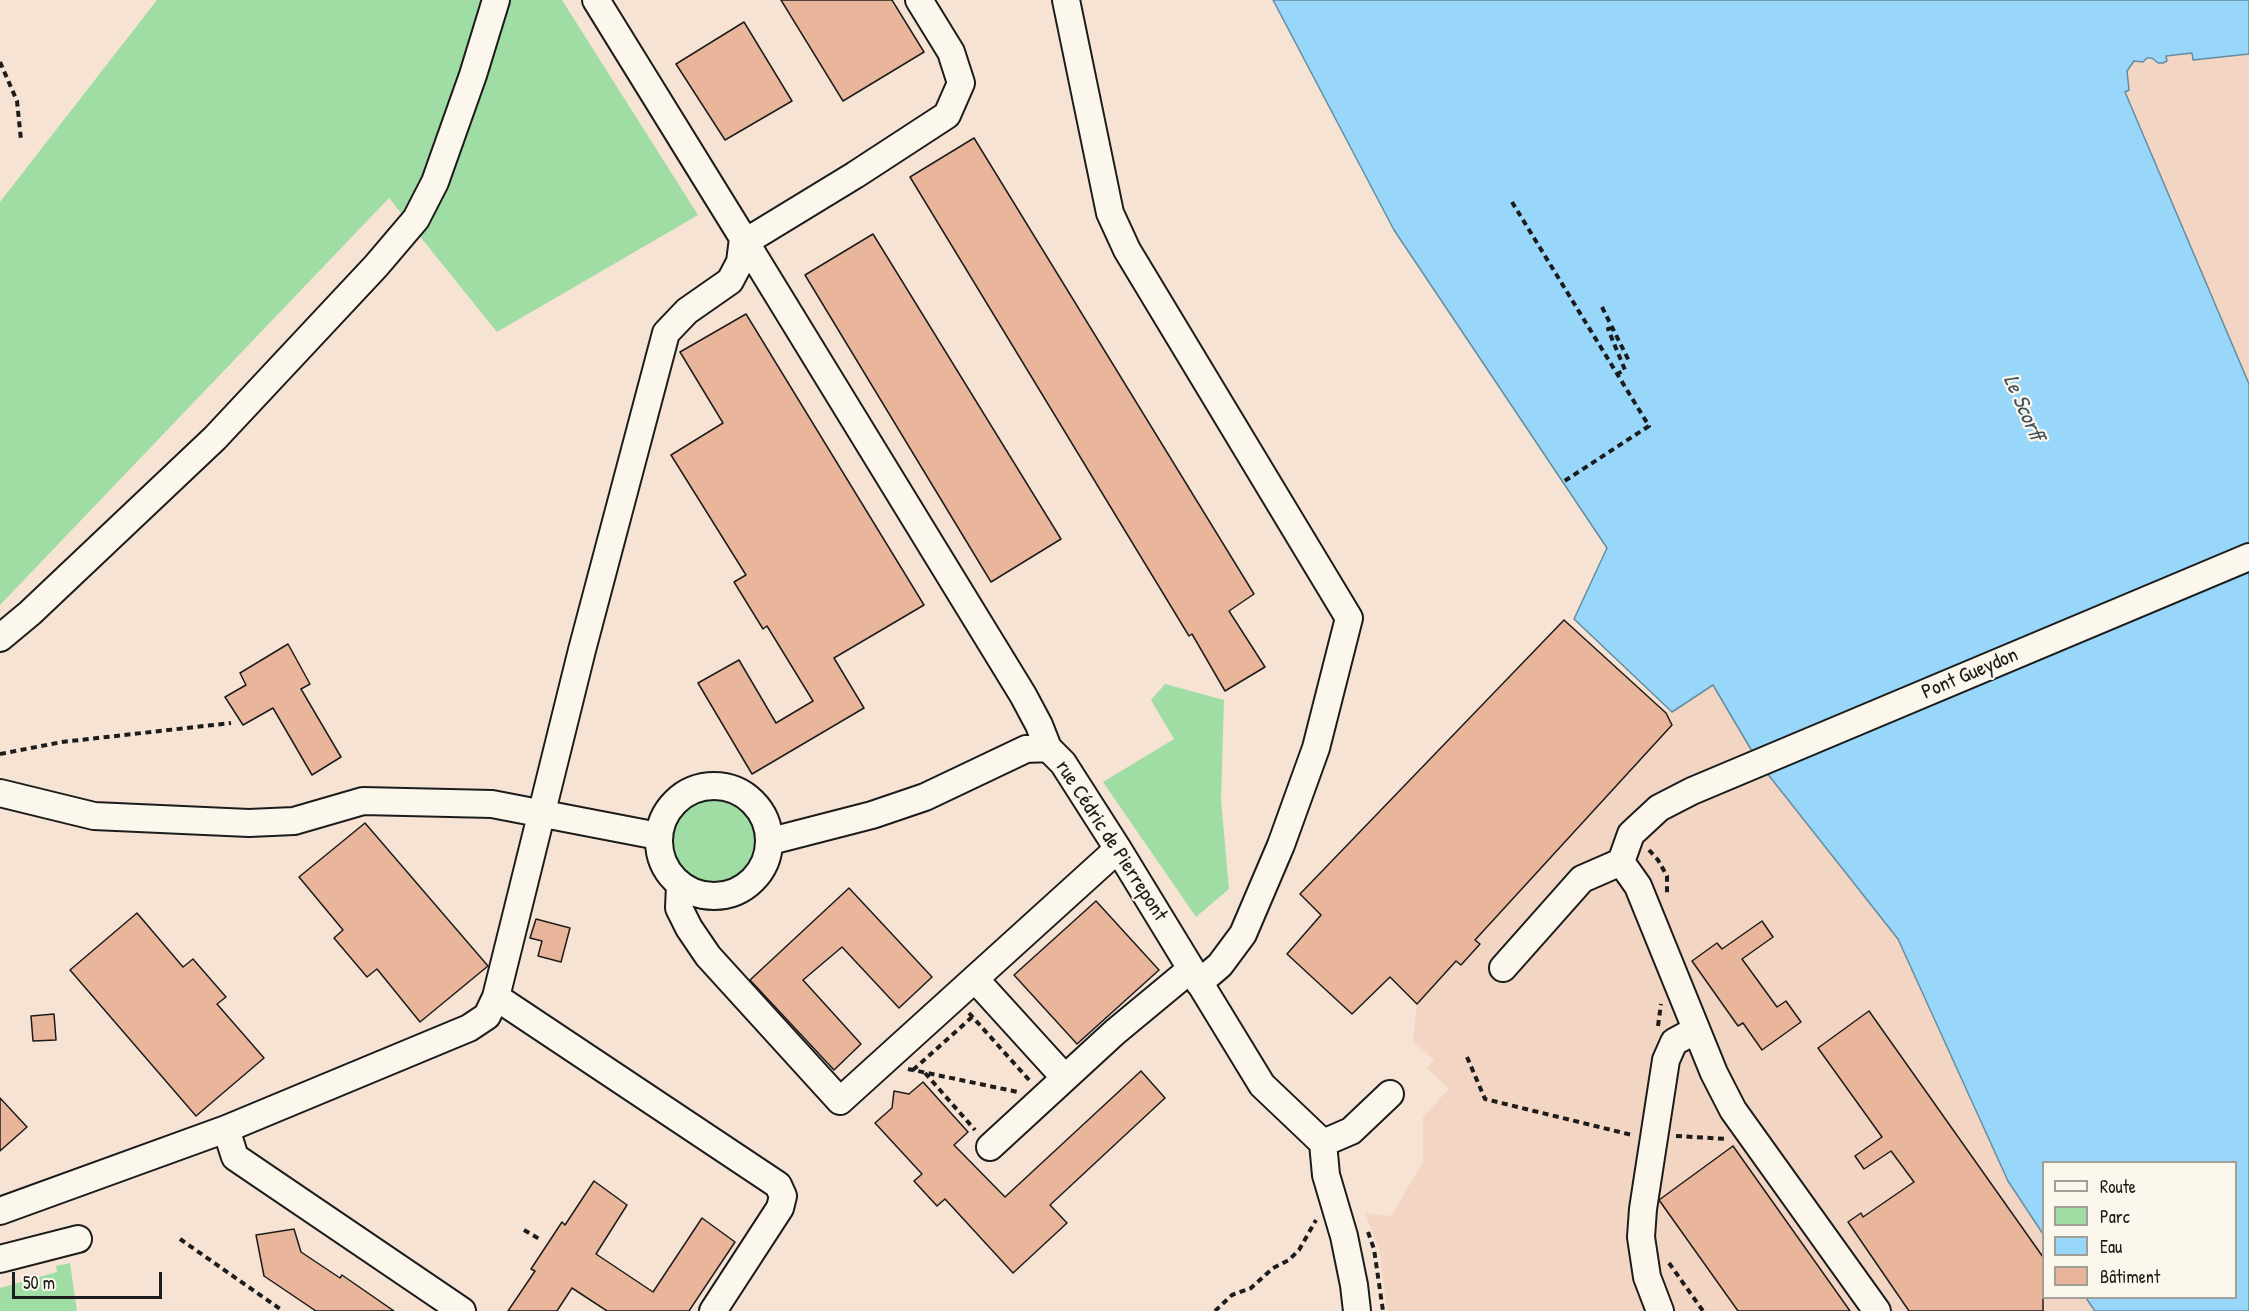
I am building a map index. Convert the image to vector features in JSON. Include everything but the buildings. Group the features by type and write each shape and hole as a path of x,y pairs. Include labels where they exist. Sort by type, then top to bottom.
{"street":[{"path":"0,639 38,606 215,438 376,267 416,219 439,171 473,75 496,0"},
{"path":"596,0 1023,695 1048,748"},
{"path":"743,238 755,236 774,225 947,115 961,83 951,52 919,0"},
{"path":"990,1147 1115,1032 1195,976 1220,965 1243,933 1281,845 1316,748 1349,618 1127,250 1110,213 1066,0"},
{"path":"0,1211 226,1129 469,1028 487,1017 496,998 540,813 666,333 687,311 730,281 740,262 743,238"},
{"name":"Pont Gueydon","path":"1621,862 1631,834 1659,808 1692,791 2249,558"},
{"name":"rue Cédric de Pierrepont","path":"771,841 872,815 925,797 1026,749 1048,748 1063,763 1118,849 1262,1085 1323,1143"},
{"path":"706,785 724,786 742,792 756,804 766,820 771,841 768,856 760,872 748,885 732,893 714,896 696,894 680,885 668,872 660,855 658,836 663,818 673,802 688,791 706,785"},
{"path":"0,793 94,816 249,824 294,821 363,801 492,804 658,836"},
{"path":"680,885 679,908 708,956 840,1101 1118,849"},
{"path":"1503,968 1582,879 1621,862 1638,886 1714,1073 1733,1110 1877,1311"},
{"path":"975,979 1065,1078"},
{"path":"496,998 778,1185 783,1196 780,1208 713,1311"},
{"path":"1660,1311 1647,1277 1641,1237 1643,1209 1666,1060 1674,1041 1696,1030"},
{"path":"1357,1311 1350,1265 1326,1175 1323,1143 1351,1131 1390,1094"},
{"path":"226,1129 235,1157 462,1311"},
{"path":"0,1259 78,1239"}],"path":[{"path":"0,62 17,101 21,140"},
{"path":"1512,202 1649,426 1563,482"},
{"path":"1602,307 1629,361"},
{"path":"1612,327 1608,329 1625,370 1617,374"},
{"path":"0,754 62,742 231,723"},
{"path":"1652,840 1648,849 1658,860 1667,876 1667,906"},
{"path":"955,997 1045,1098"},
{"path":"913,1070 972,1017"},
{"path":"881,1064 1045,1098"},
{"path":"924,1072 990,1147"},
{"path":"1215,1311 1232,1295 1251,1288 1273,1268 1289,1260 1299,1250 1318,1216 1335,1209"},
{"path":"524,1230 541,1240"},
{"path":"1367,1230 1374,1249 1383,1311"},
{"path":"180,1239 283,1311"}],"shaded area":[{"path":"2160,0 2249,0 2249,384 2125,92 2129,90 2127,71 2132,62 2143,62 2151,58 2158,63"},
{"path":"1713,685 1759,763 1898,939 2008,1181 2042,1232 2042,1299 2087,1299 2095,1311 1387,1311 1379,1249 1365,1213 1391,1216 1423,1162 1423,1117 1449,1089 1427,1068 1434,1060 1413,1041 1417,1004 1456,961 1461,965 1479,944 1475,940 1672,725 1666,714"}],"green space":[{"path":"157,0 562,0 698,215 497,332 389,198 0,605 0,202"},
{"path":"1165,684 1224,700 1221,800 1229,889 1196,917 1103,782 1174,739 1151,700"},
{"path":"714,795 731,798 745,808 755,822 758,839 755,856 745,870 731,880 714,883 697,880 683,870 673,856 670,839 673,822 683,808 697,798"},
{"path":"70,1263 77,1311 0,1311 0,1288 57,1272 56,1266"}],"water":[{"name":"Le Scorff","path":"1273,0 2249,0 2249,54 2193,60 2192,53 2166,56 2167,61 2163,63 2158,63 2152,58 2147,58 2143,62 2134,61 2127,71 2129,90 2125,92 2249,384 2249,1311 2095,1311 2087,1299 2237,1299 2237,1161 2042,1161 2042,1232 2008,1181 1898,939 1759,763 1713,685 1672,712 1574,619 1607,548 1394,230"}]}
